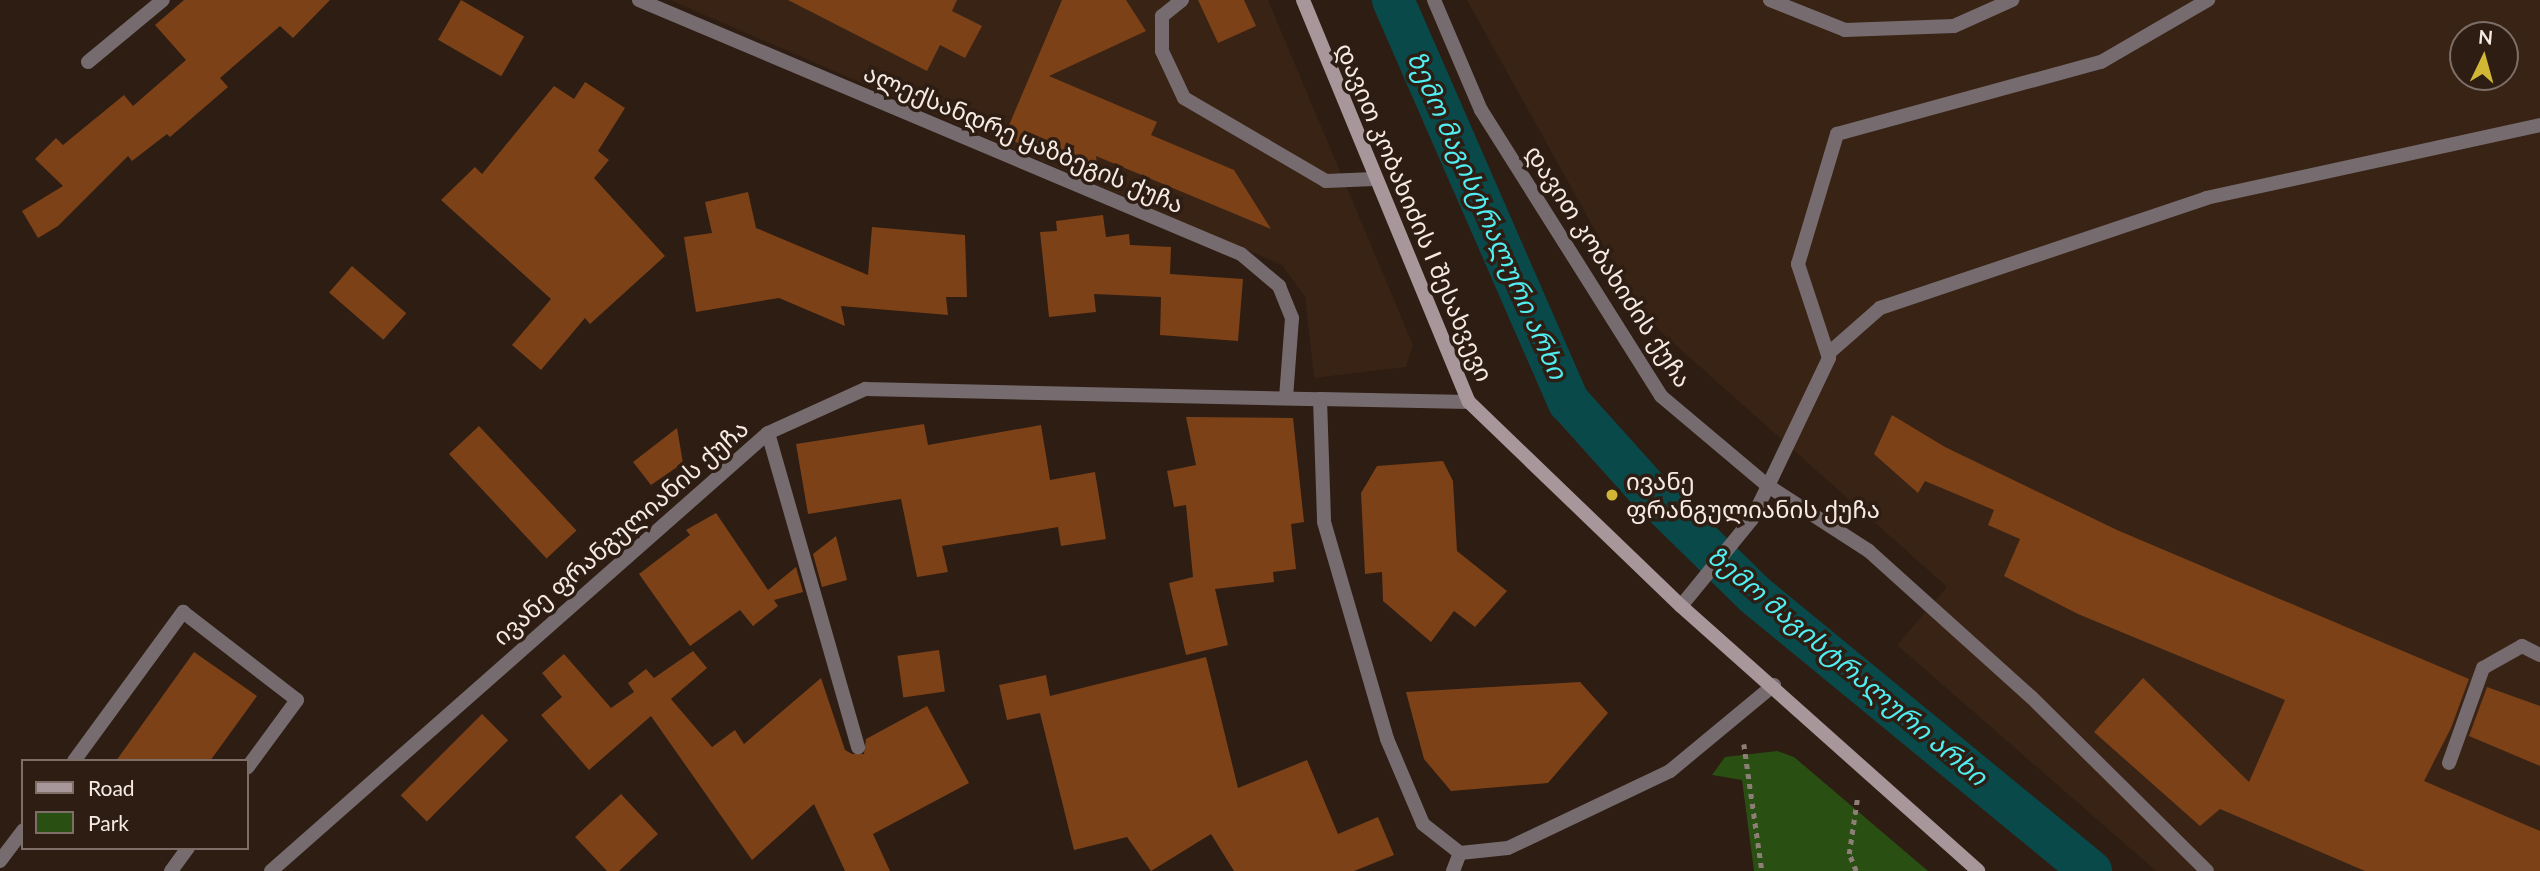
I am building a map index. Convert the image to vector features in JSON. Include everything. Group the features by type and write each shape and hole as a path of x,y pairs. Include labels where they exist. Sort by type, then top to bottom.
{"street":[{"path":"88,62 163,0"},
{"name":"ალექსანდრე ყაზბეგის ქუჩა","path":"639,0 1241,254 1279,286 1292,318 1286,398"},
{"path":"1182,0 1162,16 1162,51 1184,98 1326,181 1374,179"},
{"name":"დავით კობახიძის I შესახვევი","path":"1303,0 1374,179 1469,402 1681,606"},
{"name":"დავით კობახიძის ქუჩა","path":"1434,0 1481,110 1661,396 1768,486 1868,551 2031,697 2207,871"},
{"path":"1770,0 1845,30 1954,26 2012,0"},
{"path":"1830,352 1798,264 1837,134 2101,62 2208,0"},
{"path":"1978,871 1774,685 1681,606 1752,519 1830,352 1880,308 2206,198 2540,125"},
{"name":"ივანე ფრანგულიანის ქუჩა","path":"271,871 768,433 865,389 1469,402"},
{"path":"1321,400 1324,522 1387,740 1423,824 1460,853 1508,848 1670,771 1774,685"},
{"path":"768,433 858,747"},
{"path":"75,759 183,612 297,700 248,767"},
{"path":"2449,763 2483,668 2522,646 2540,655"},
{"path":"0,861 21,833"},
{"path":"172,871 187,850"},
{"path":"1453,871 1460,853"}],"path":[{"path":"1741,712 1762,871"},
{"path":"1856,871 1849,854 1862,765"}],"shaded area":[{"path":"670,0 1268,0 1413,345 1406,367 1314,378 1305,297 1282,265"},
{"path":"1467,0 2540,0 2540,871 2156,871 1897,645 1947,587 1642,315"}],"green space":[{"path":"1777,751 1794,757 1928,871 1754,871 1742,780 1712,775 1725,757"}],"building":[{"path":"184,0 330,0 293,38 280,26 220,78 228,87 170,137 167,134 132,161 128,156 58,226 38,238 22,211 63,186 35,159 56,138 63,145 124,95 133,106 186,60 155,25"},
{"path":"461,0 524,36 501,76 438,40"},
{"path":"788,0 957,0 952,11 982,26 965,58 940,45 927,71"},
{"path":"1062,0 1126,0 1146,31 1049,76 1157,122 1151,135 1234,170 1271,229 1096,156 1099,178 1004,137"},
{"path":"1198,0 1244,0 1256,26 1218,43"},
{"path":"585,82 625,108 598,151 609,160 594,178 665,256 590,324 585,318 541,370 512,345 551,299 441,200 475,167 482,174 554,86 574,99"},
{"path":"748,192 756,228 868,275 872,227 965,235 967,297 946,297 948,315 841,306 845,326 779,298 696,312 684,237 712,233 705,202"},
{"path":"1103,215 1106,237 1129,234 1130,245 1171,247 1170,274 1243,279 1238,341 1160,335 1161,297 1094,294 1096,312 1049,317 1040,232 1057,231 1056,221"},
{"path":"352,266 406,313 383,340 329,292"},
{"path":"1892,415 1945,447 2117,530 2469,679 2451,728 2424,781 2540,831 2540,871 2365,871 2220,809 2200,826 2094,732 2143,678 2249,782 2285,700 2078,614 2004,576 2020,539 1988,525 1994,510 1925,481 1918,493 1874,454"},
{"path":"1186,417 1293,418 1304,522 1291,524 1296,569 1273,572 1274,582 1215,589 1228,645 1186,655 1169,583 1193,577 1186,505 1174,507 1167,471 1196,465"},
{"path":"924,424 928,445 1041,425 1050,480 1095,472 1106,539 1061,546 1058,527 942,546 948,572 917,577 901,499 808,514 796,444"},
{"path":"479,426 577,531 547,559 449,454"},
{"path":"677,428 683,463 651,485 633,462"},
{"path":"1443,461 1453,481 1457,551 1507,591 1475,627 1454,611 1431,642 1383,601 1382,572 1365,574 1361,493 1377,466"},
{"path":"716,513 768,590 796,567 803,592 774,600 778,606 753,626 740,610 690,646 639,574 690,535 686,530"},
{"path":"836,536 847,580 822,587 813,554"},
{"path":"939,650 945,692 903,697 897,656"},
{"path":"693,651 707,668 671,699 712,747 735,730 744,744 821,678 845,750 852,754 864,754 866,739 927,706 969,783 873,834 890,871 845,871 814,804 752,860 651,716 589,770 541,715 562,697 542,673 564,654 611,708 634,692 628,683 646,669 654,678"},
{"path":"194,652 257,696 211,759 117,759"},
{"path":"1206,657 1238,788 1307,760 1338,834 1378,817 1394,855 1354,871 1234,871 1211,834 1151,871 1127,837 1074,850 1040,713 1007,720 999,685 1046,675 1050,696"},
{"path":"1580,682 1608,713 1548,783 1451,791 1424,759 1406,692"},
{"path":"2487,687 2540,706 2540,766 2469,736"},
{"path":"482,714 508,740 427,821 401,795"},
{"path":"621,794 658,834 619,871 607,871 575,837"}],"waterway":[{"name":"ზემო მაგისტრალური არხი","path":"1393,0 1569,402 1647,489 1755,595 2091,871"}],"place":[{"name":"ივანე ფრანგულიანის ქუჩა","path":"1612,495"}]}
